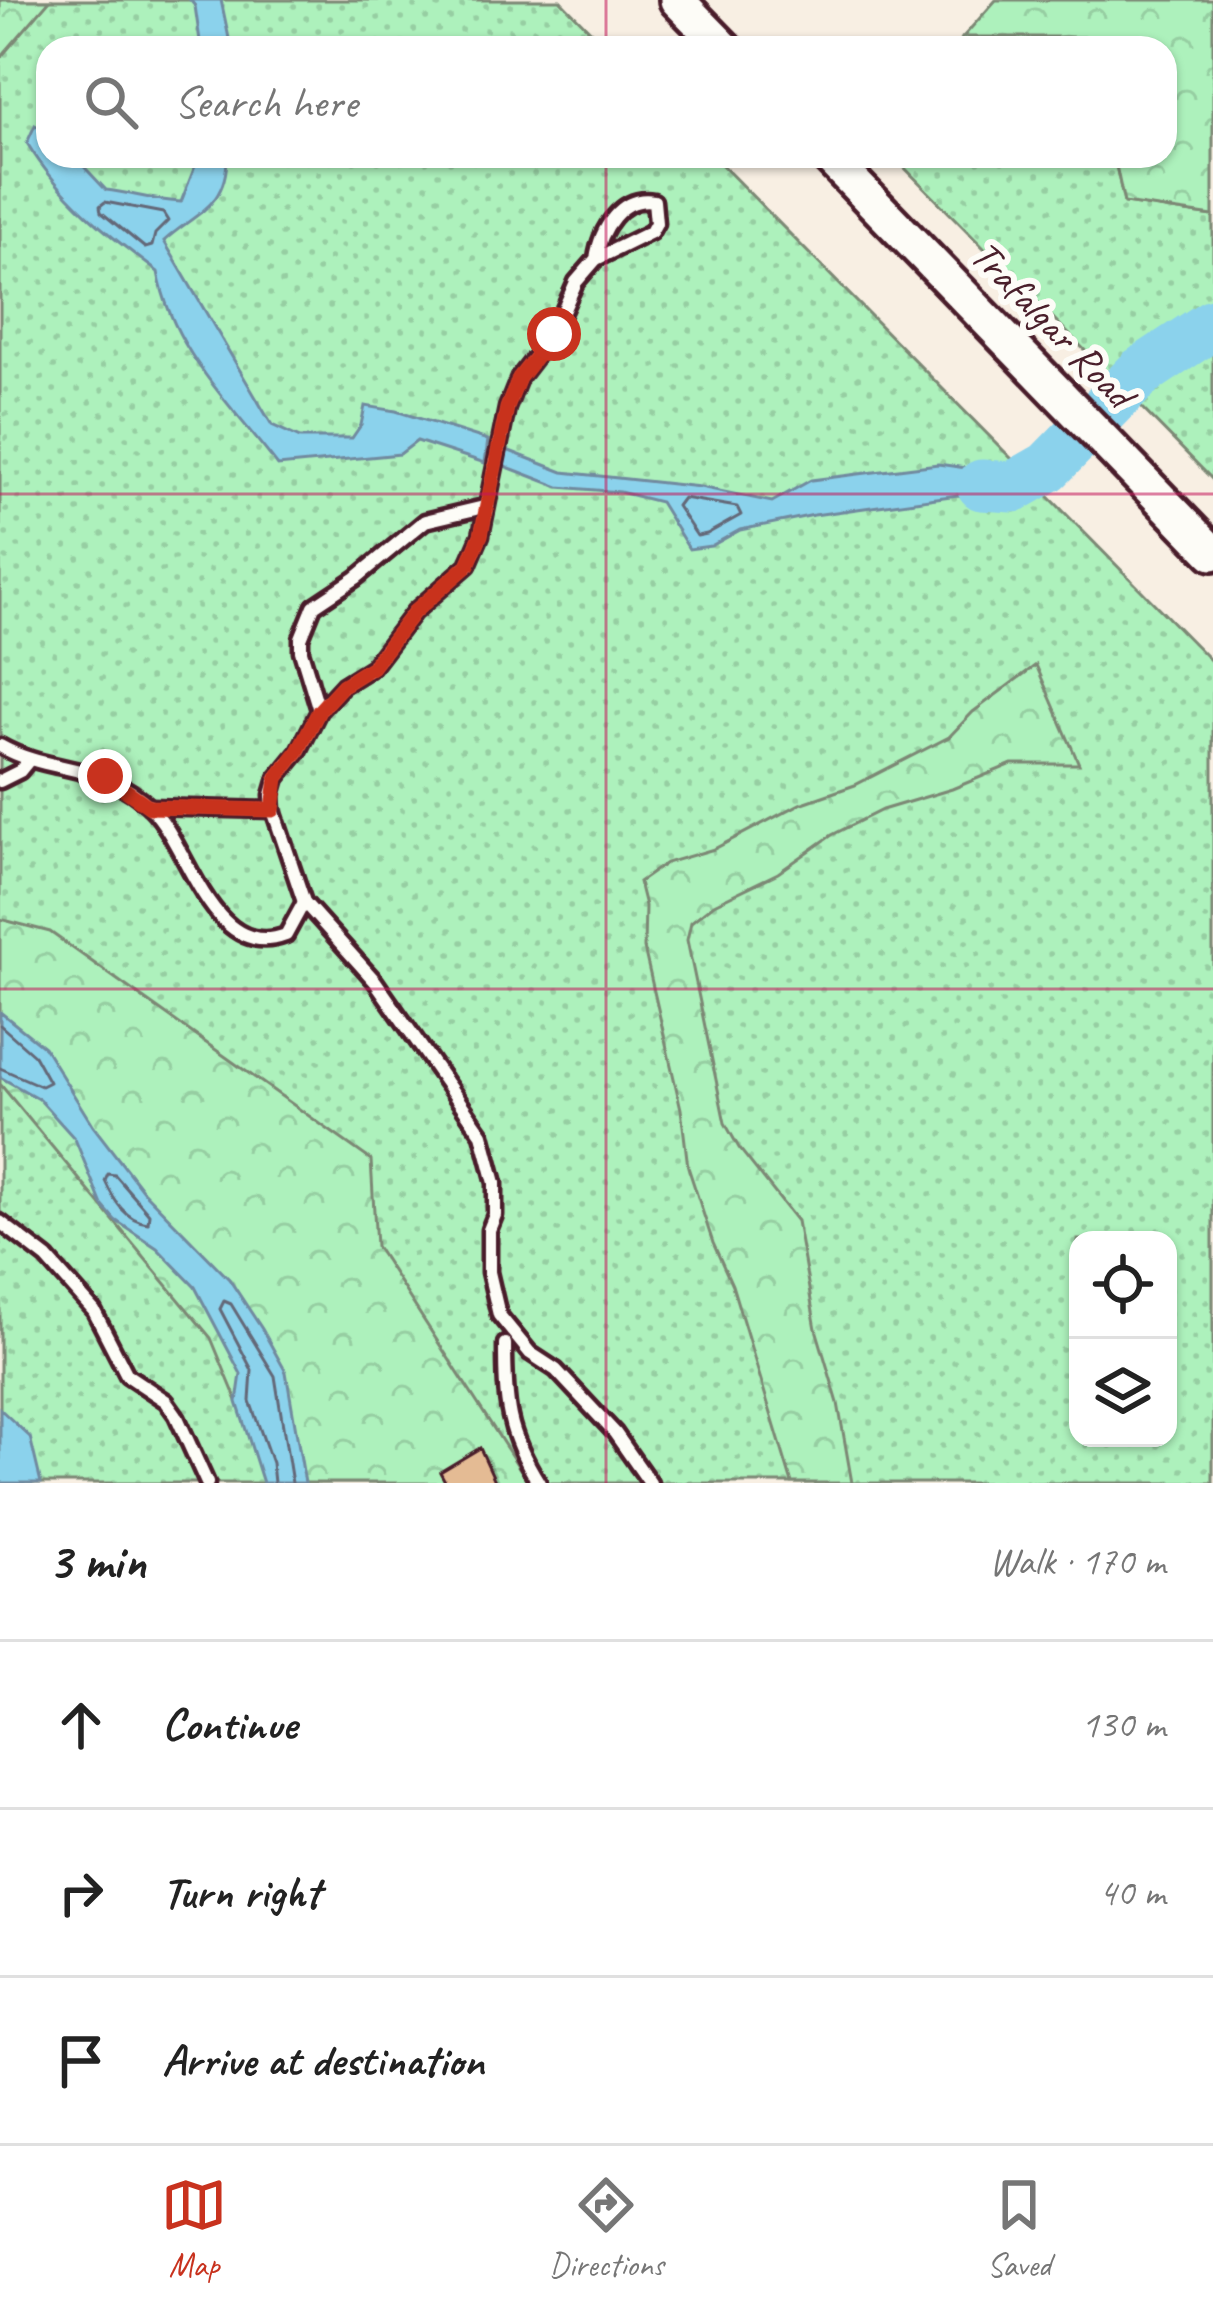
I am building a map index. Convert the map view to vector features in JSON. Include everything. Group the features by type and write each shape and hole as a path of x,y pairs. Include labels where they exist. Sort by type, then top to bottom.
{"main road":[{"path":"677,0 712,36"},
{"name":"Trafalgar Road","path":"840,168 1213,553"}],"lane":[{"path":"596,259 651,232 657,212 654,201 641,199 622,208 608,227 596,259 576,282 562,321 519,378 507,408 481,535 468,565 414,612 372,667 343,685 319,711 277,778 273,810 304,902 375,981 482,1134 495,1184 488,1272 499,1315 530,1353 556,1370 615,1432 650,1483"},
{"path":"319,711 302,651 314,606 425,521 485,502"},
{"path":"0,746 29,760 105,776 150,807 192,880 245,936 272,940 286,935 304,902"},
{"path":"0,781 20,771 29,760"},
{"path":"150,807 273,810"},
{"path":"0,1222 47,1258 94,1311 127,1376 166,1401 207,1483"},
{"path":"505,1344 508,1422 516,1447 539,1483"}],"green space":[{"path":"0,0 560,0 595,36 36,36 36,168 725,168 1213,663 1213,1483 0,1483"},
{"path":"0,0 50,0 0,58"},
{"path":"996,0 1213,0 1213,216 1124,203 1117,168 1177,168 1177,36 964,36"},
{"path":"905,168 1117,168 1124,203 1213,216 1213,480"},
{"path":"1036,665 1079,764 1012,764 882,810 832,835 778,873 714,904 691,922 687,940 725,1123 797,1221 852,1483 792,1483 732,1285 688,1167 681,1109 644,948 645,906 639,882 666,863 714,849 800,804 855,785 949,737 973,712"},
{"path":"0,919 50,932 371,1160 376,1246 529,1483 292,1483 252,1437 211,1338 0,1084"}],"water":[{"path":"190,0 221,0 228,36 199,36"},
{"path":"35,125 36,156 27,143"},
{"path":"45,168 85,168 106,190 181,202 194,168 226,168 216,198 164,241 272,425 300,438 352,438 365,406 396,411 488,440 485,463 417,441 400,454 278,466 190,352 165,300 158,272 86,214"},
{"path":"507,450 563,472 700,487 772,502 811,480 938,464 994,472 1020,471 1041,462 1057,475 1024,497 989,501 958,495 814,515 740,530 711,546 689,549 660,502 620,492 559,487 502,465"},
{"path":"0,1012 44,1047 93,1126 143,1191 229,1279 262,1329 286,1372 305,1483 263,1483 237,1402 241,1374 195,1287 157,1248 115,1220 102,1205 75,1139 39,1099 0,1077"},
{"path":"0,1409 30,1437 41,1483 0,1483"}],"building":[{"path":"480,1448 496,1483 446,1483 440,1472"}],"waterway":[{"path":"982,485 1013,487 1048,467 1141,372 1213,324"}],"route":[{"path":"105,776 150,807 273,810 277,778 319,711 343,685 372,667 414,612 468,565 481,535 507,408 519,378 554,334"}]}
